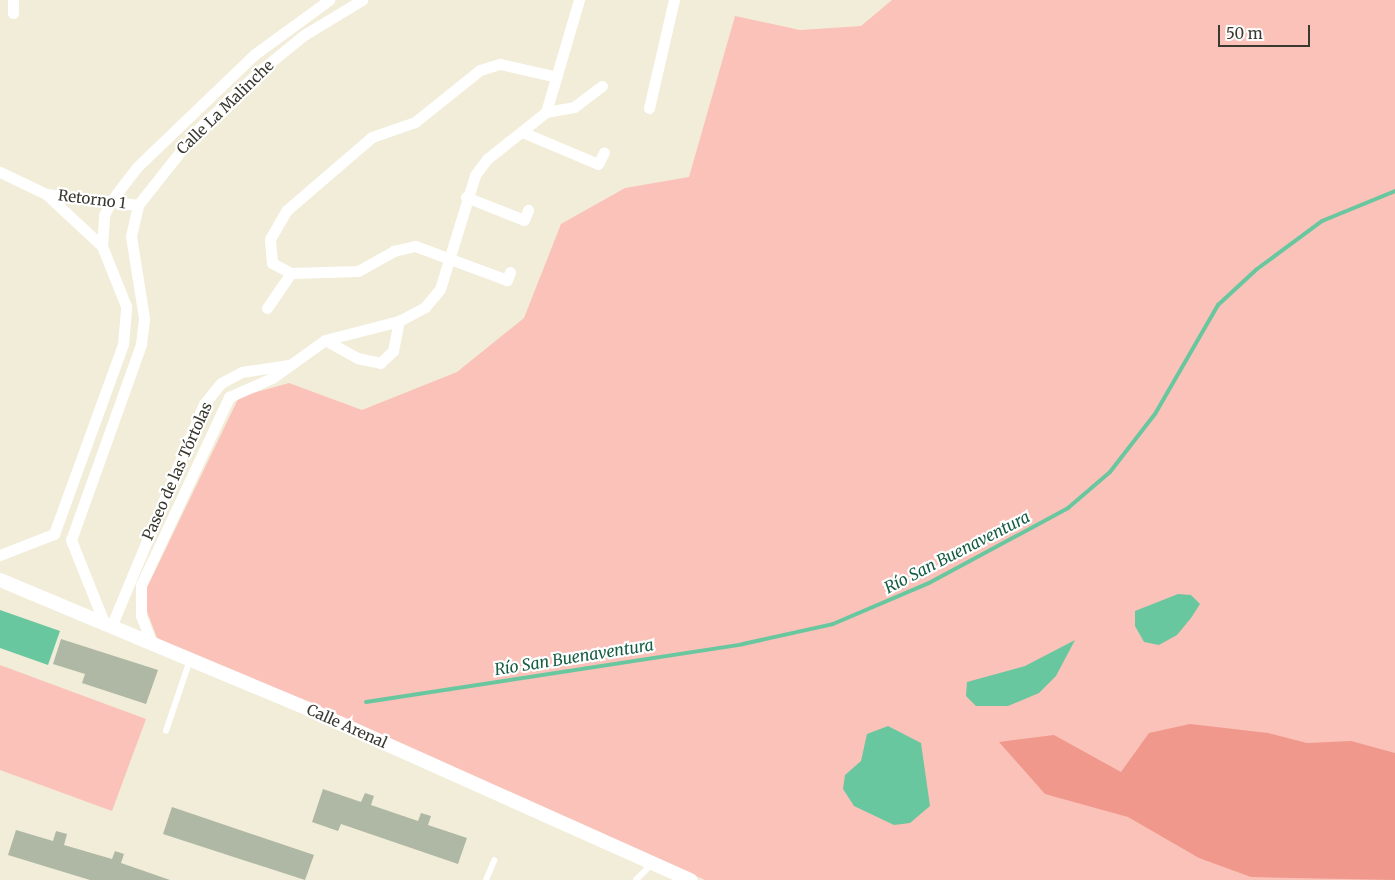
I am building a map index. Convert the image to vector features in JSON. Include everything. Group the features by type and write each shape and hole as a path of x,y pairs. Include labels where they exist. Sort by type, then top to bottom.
{"street":[{"path":"13,0 13,13"},
{"name":"Calle La Malinche","path":"54,534 124,338 126,306 102,246 104,215 111,201 143,160 254,54 329,0"},
{"name":"Calle La Malinche","path":"72,540 141,344 144,318 131,236 138,205 194,134 261,70 304,35 362,0"},
{"path":"579,0 546,112 574,108 602,86"},
{"path":"649,108 674,0"},
{"path":"510,272 507,280 450,258 404,247 358,271 291,273 272,263 268,250 275,222 372,137 415,122 490,64 557,77"},
{"name":"Paseo de las Tórtolas","path":"152,644 141,616 141,585 229,397 272,378 325,340 399,322 425,307 440,289 466,198 487,159 546,112"},
{"path":"522,132 598,164 604,152"},
{"name":"Retorno 1","path":"0,172 46,194 102,246"},
{"name":"Retorno 1","path":"46,194 138,205"},
{"path":"466,198 524,220 528,210"},
{"path":"267,308 291,273"},
{"path":"325,340 357,358 380,363 393,351 399,322"},
{"name":"Paseo de las Tórtolas","path":"108,626 204,404 221,383 242,372 289,365"},
{"path":"66,500 73,507 83,506"},
{"path":"0,555 64,532 72,540 108,626"},
{"name":"Calle Arenal","path":"0,580 190,660 691,880"}],"lane":[{"path":"166,731 190,660"},
{"path":"486,880 494,861"},
{"path":"636,880 653,863"}],"shaded area":[{"path":"892,0 1395,0 1395,880 705,880 157,638 142,598 239,397 289,383 362,410 457,372 524,318 561,224 625,188 689,177 735,16 800,30 861,26"},
{"path":"1178,594 1191,595 1200,604 1191,618 1177,635 1159,645 1144,642 1135,626 1135,611"},
{"path":"0,610 60,631 48,665 0,648"},
{"path":"1075,640 1056,676 1039,693 1008,706 976,706 966,696 967,682 1025,666"},
{"path":"0,665 146,719 112,811 0,770"},
{"path":"1190,724 1268,733 1307,743 1351,741 1395,753 1395,880 1251,877 1199,858 1128,817 1045,794 999,742 1054,735 1121,772 1149,733"},
{"path":"888,726 921,743 930,806 910,823 894,825 854,806 843,789 845,775 861,761 867,734"}],"building":[{"path":"61,639 158,670 146,704 82,683 85,674 53,664"},
{"path":"323,789 361,802 365,793 374,796 371,805 418,821 421,813 431,816 428,825 467,838 458,864 341,824 338,831 312,822"},
{"path":"172,807 314,855 305,880 163,834"},
{"path":"16,830 53,841 56,831 67,834 64,845 112,859 115,851 124,854 121,863 170,880 90,880 8,855"}],"waterway":[{"name":"Río San Buenaventura","path":"366,702 743,644 833,624 929,583 1068,508 1110,472 1155,414 1218,305 1257,269 1322,221 1395,191"}]}
